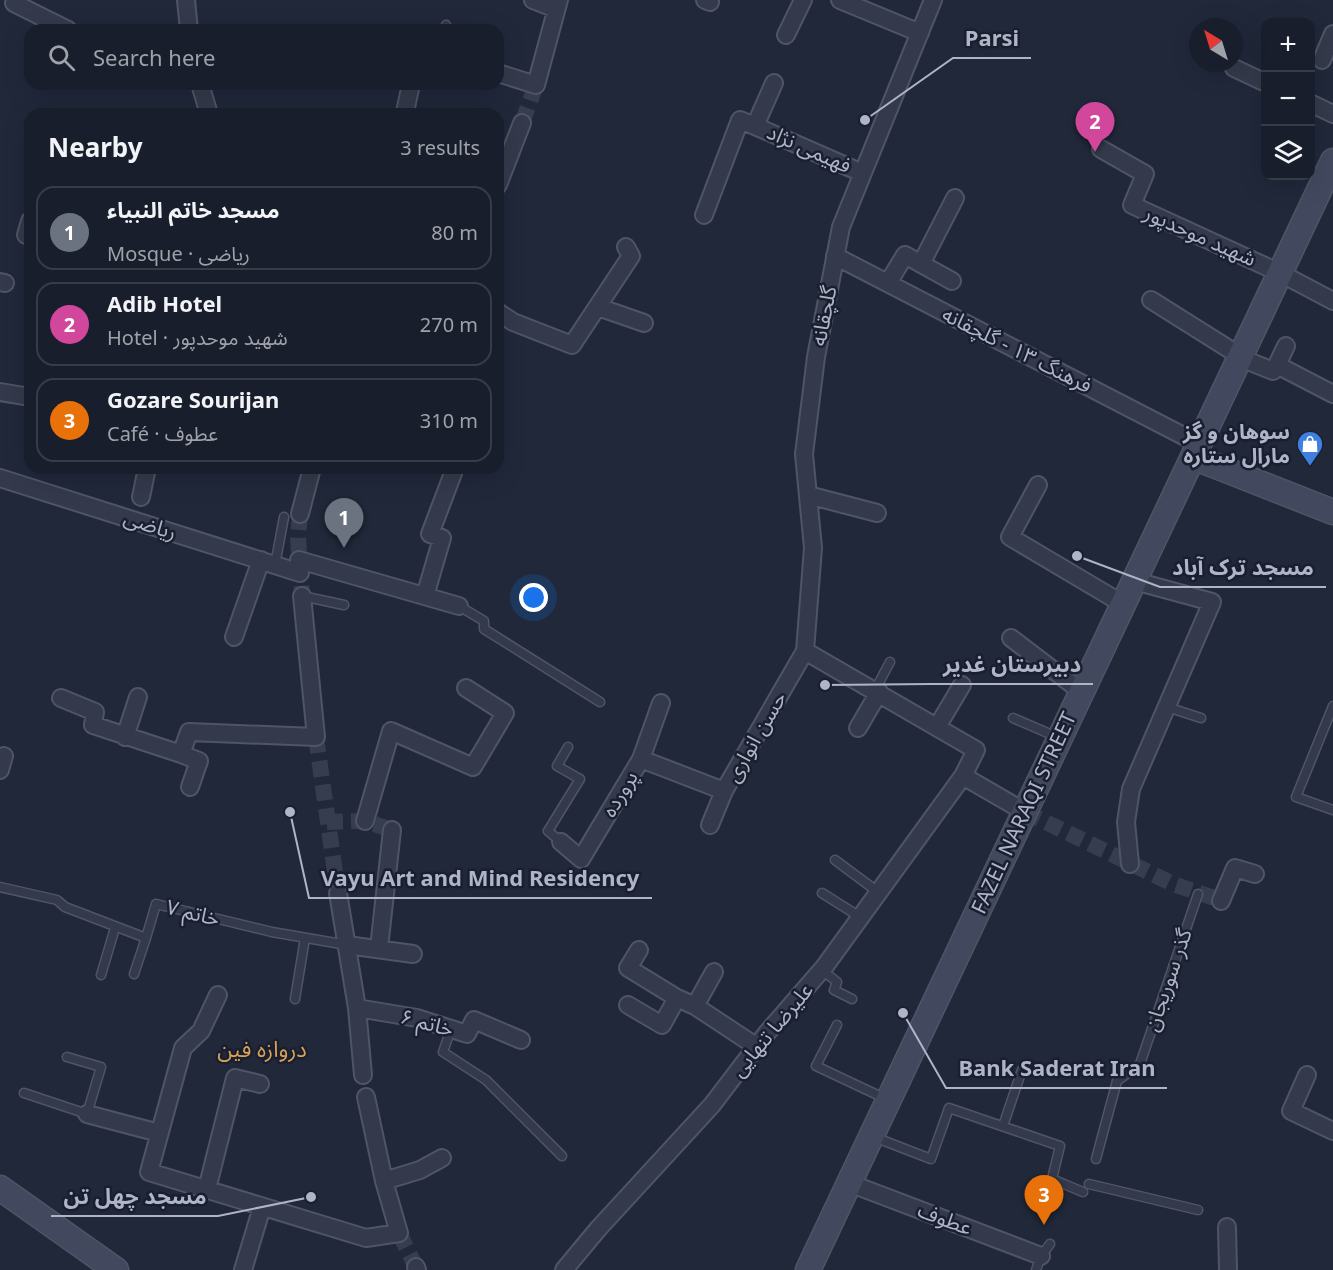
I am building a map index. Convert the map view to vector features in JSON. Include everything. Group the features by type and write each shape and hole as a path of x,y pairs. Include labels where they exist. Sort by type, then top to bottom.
{"main road":[{"name":"FAZEL NARAQI STREET","path":"808,1270 1333,161"},
{"path":"1196,450 1333,512"},
{"path":"0,1188 116,1270"}],"street":[{"path":"15,0 14,3 56,24"},
{"path":"186,0 188,24"},
{"path":"504,75 536,85 558,5 533,0"},
{"path":"786,35 803,0"},
{"path":"840,0 920,33"},
{"name":"گلچقانه","path":"806,651 813,549 804,454 816,357 840,227 933,0"},
{"path":"1322,60 1332,41"},
{"path":"1243,72 1261,80"},
{"path":"704,215 740,120 755,126 774,83"},
{"path":"201,90 207,108"},
{"path":"406,108 410,90"},
{"path":"1315,105 1333,114"},
{"path":"505,151 522,123"},
{"name":"فهیمی نژاد","path":"755,126 862,173"},
{"name":"شهید موحدپور","path":"1101,149 1145,174 1132,205 1280,273"},
{"path":"921,264 955,198"},
{"path":"504,316 513,322 572,345 631,256 626,247"},
{"path":"888,284 905,255 952,281"},
{"name":"فرهنگ ۱۳ - گلچقانه","path":"835,256 1196,450"},
{"path":"1280,273 1333,301"},
{"path":"1151,300 1240,356 1273,371 1286,346"},
{"path":"597,307 644,323"},
{"path":"1277,365 1333,394"},
{"path":"0,394 24,396"},
{"path":"141,497 146,474"},
{"path":"292,516 310,474"},
{"path":"425,596 442,538 430,534 453,474"},
{"name":"ریاضی","path":"0,478 268,563 299,567 459,606"},
{"path":"1038,485 1010,537 1123,604"},
{"path":"808,495 877,513"},
{"path":"234,637 268,563"},
{"path":"1130,864 1126,822 1131,789 1212,602 1135,580"},
{"path":"181,754 189,732 316,737 302,596"},
{"path":"1011,638 1082,692"},
{"path":"806,651 937,727 962,685"},
{"name":"حسن انواری","path":"710,825 724,791 806,651"},
{"path":"365,821 391,730 473,767 505,713 466,688"},
{"path":"858,728 877,691"},
{"path":"125,737 138,697"},
{"path":"61,698 95,712 93,725 199,761 190,787"},
{"name":"پرورده","path":"561,842 581,859 641,759 661,703"},
{"name":"علیرضا تنهایی","path":"564,1270 598,1229 712,1105 822,970 963,776 975,750 937,727"},
{"path":"641,759 724,791"},
{"path":"963,776 1025,812"},
{"path":"379,948 392,830"},
{"path":"1221,901 1235,868 1254,874"},
{"path":"338,893 357,1008 363,1075"},
{"path":"347,945 413,954"},
{"path":"639,950 628,968 677,998 695,1006 757,1047"},
{"path":"695,1006 714,972"},
{"path":"218,994 201,1031 183,1048 149,1172 366,1238 399,1233 384,1181 366,1097"},
{"path":"628,1005 662,1024 677,998"},
{"name":"خاتم ۶","path":"357,1008 417,1018 467,1034 474,1020 521,1040"},
{"path":"1307,1075 1291,1111 1333,1131"},
{"path":"207,1189 235,1078 260,1084"},
{"path":"87,1114 159,1133"},
{"path":"384,1181 414,1173 442,1158"},
{"name":"عطوف","path":"849,1183 1042,1256"},
{"path":"243,1270 262,1207"},
{"path":"1227,1227 1228,1270"}],"lane":[{"path":"268,563 292,516"},
{"path":"302,596 344,606"},
{"path":"459,606 484,621 484,629 600,702"},
{"path":"877,691 890,662"},
{"path":"1333,706 1296,797 1333,810"},
{"path":"1167,707 1201,718"},
{"path":"1013,718 1060,739"},
{"path":"561,842 548,831 580,779 557,766 568,747"},
{"path":"835,860 878,892"},
{"name":"خاتم ۷","path":"0,887 57,900 65,908 146,938 156,904 305,938 347,945"},
{"path":"822,893 860,917"},
{"name":"گذر سوریجان","path":"1096,1159 1118,1081 1140,1064 1198,894"},
{"path":"100,975 115,928"},
{"path":"134,974 146,938"},
{"path":"295,999 305,938"},
{"path":"822,970 837,982 834,990 852,999"},
{"path":"837,1025 816,1066 888,1100"},
{"path":"451,1029 443,1052 486,1080 562,1156"},
{"path":"24,1093 87,1114 101,1067 67,1058"},
{"path":"1003,1126 1022,1070"},
{"path":"871,1136 930,1158 949,1108 1060,1146 1052,1179 1198,1210"}],"tunnel":[{"path":"522,123 536,85"},
{"path":"300,514 298,538 302,596"},
{"path":"316,737 338,893"},
{"path":"1025,812 1173,884 1229,903"},
{"path":"327,822 365,821 392,830"},
{"path":"399,1233 416,1267"}],"place":[{"name":"Parsi","path":"865,120"},
{"name":"Adib Hotel","path":"1095,152"},
{"name":"سوهان و گز مارال ستاره","path":"1310,467"},
{"name":"مسجد خاتم النبیاء","path":"344,548"},
{"name":"مسجد ترک آباد","path":"1077,556"},
{"name":"دبیرستان غدیر","path":"825,685"},
{"name":"Vayu Art and Mind Residency","path":"290,812"},
{"name":"Bank Saderat Iran","path":"903,1013"},
{"name":"مسجد چهل تن","path":"311,1197"},
{"name":"Gozare Sourijan","path":"1044,1225"}],"district":[{"name":"دروازه فین","path":"262,1049"}]}
